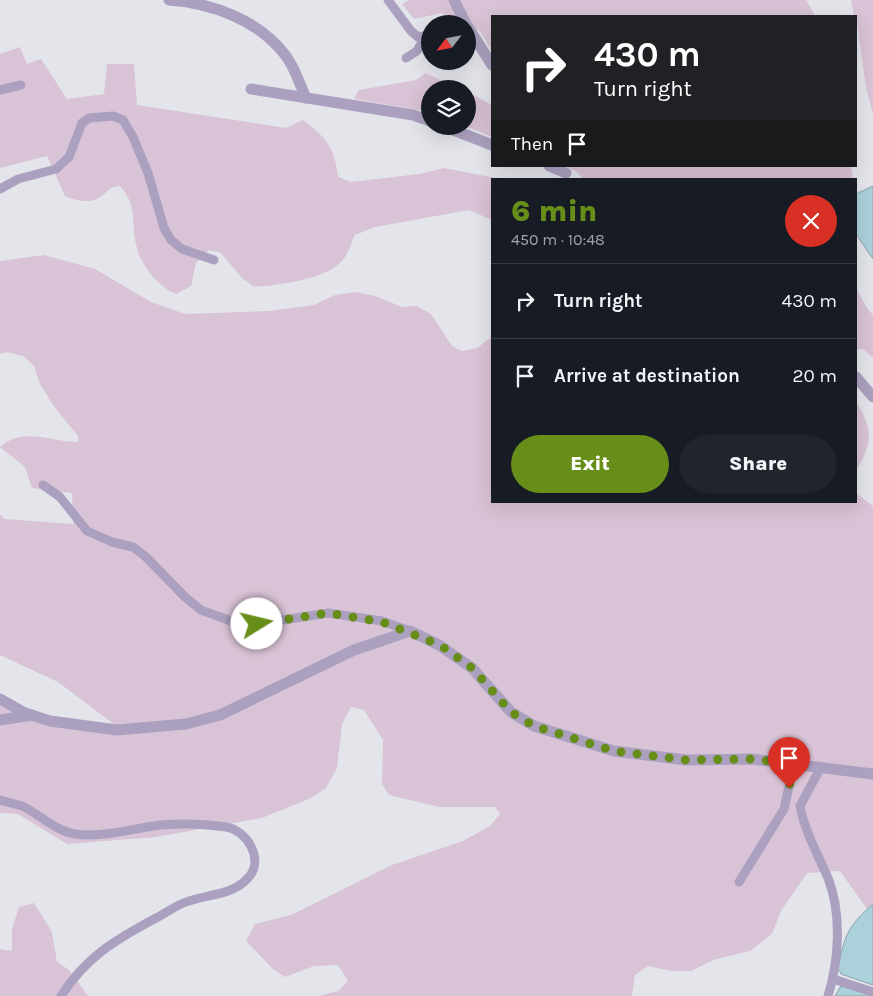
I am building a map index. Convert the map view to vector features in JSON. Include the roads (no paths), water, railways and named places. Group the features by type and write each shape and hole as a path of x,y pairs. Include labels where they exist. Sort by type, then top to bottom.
{"street":[{"path":"169,0 193,1 216,8 234,16 274,43 287,58 306,98"},
{"path":"388,0 411,31 418,37 421,37"},
{"path":"454,0 461,15"},
{"path":"476,41 491,64"},
{"path":"406,58 417,51 421,46"},
{"path":"0,90 21,85"},
{"path":"251,89 413,115 421,118"},
{"path":"0,189 18,179 56,169 69,158 82,124 88,118 113,116 123,120 133,137 148,173 164,228 171,240 182,249 214,260"},
{"path":"466,135 491,145"},
{"path":"552,167 567,173"},
{"path":"857,379 873,397"},
{"path":"43,485 60,497 87,531 112,542 133,547 146,557 185,598 202,610 231,621 257,624 328,613 382,622 410,631 440,645 472,668 511,712 534,726 614,751 686,760 752,759 873,774"},
{"path":"0,699 32,715 50,721 117,730 186,724 220,715 354,650 410,631"},
{"path":"0,720 32,715"},
{"path":"739,882 784,809 794,764"},
{"path":"821,767 800,806 833,897 837,923 833,979 828,996"},
{"path":"0,800 22,807 74,834 94,835 163,825 214,825 231,828 243,834 253,851 255,865 253,872 240,886 188,901 104,947 83,966 61,996"},
{"path":"833,979 873,992"}],"water":[{"path":"873,186 873,259 857,235 857,194"},
{"path":"873,904 873,985 841,974 838,968 848,932"},
{"path":"841,986 872,996 835,996"}]}
